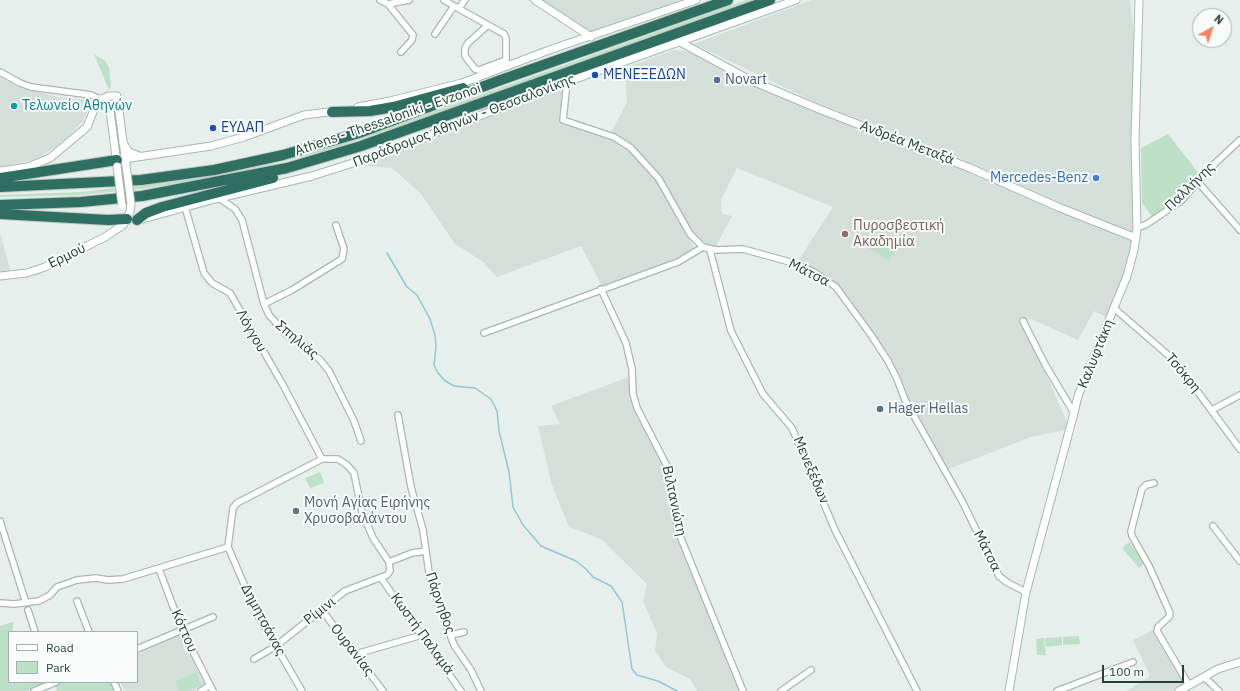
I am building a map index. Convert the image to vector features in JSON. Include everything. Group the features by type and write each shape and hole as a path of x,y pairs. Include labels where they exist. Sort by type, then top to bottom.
{"highway":[{"name":"Athens - Thessaloniki - Evzonoi","path":"0,187 141,180 214,170 283,155 359,133 498,81 728,0"},
{"name":"Athens - Thessaloniki - Evzonoi","path":"0,205 81,202 142,196 264,174 368,144 770,0"},
{"path":"332,112 393,107 466,87 498,81"},
{"path":"0,214 65,219 132,220 146,212 162,207 289,173 320,162 332,154"},
{"path":"0,178 121,162"}],"main road":[{"path":"535,0 591,37"},
{"path":"121,162 139,156 211,146 244,137 304,115 332,112 421,94 462,83 506,63 591,37 696,0"},
{"name":"Παράδρομος Αθηνών - Θεσσαλονίκης","path":"132,220 146,219 219,198 312,176 351,164 567,82 796,0"},
{"name":"Καλυφτάκη","path":"1133,0 1137,12"},
{"name":"Καλυφτάκη","path":"1009,691 1026,592 1078,396 1115,308 1131,263 1136,238 1135,139 1137,12 1139,0"},
{"name":"Ανδρέα Μεταξά","path":"680,42 757,83 970,168 1058,207 1136,238"},
{"path":"100,99 117,96 123,143 121,162 122,205 132,220"},
{"path":"100,99 108,106 110,111 130,204 132,220"},
{"path":"0,171 28,167 50,158 87,127 100,99"},
{"path":"123,143 129,152 139,156"},
{"name":"Ερμού","path":"0,276 27,272 45,267 105,237 132,220"},
{"path":"1179,691 1204,677 1240,662"}],"street":[{"path":"380,0 388,4 413,35 412,40 401,52"},
{"path":"388,4 409,0"},
{"path":"444,0 504,34 506,38 506,63 479,70 475,69 465,56 465,48 468,43 488,26"},
{"path":"435,34 457,7 465,0"},
{"path":"0,72 31,87 91,95 100,99"},
{"name":"Μάτσα","path":"567,82 563,120 614,137 631,148 659,178 690,234 702,247 710,250 743,249 790,262 814,272 836,287 871,334 888,361 905,400 962,501 1000,576 1008,583 1026,592"},
{"name":"Παλλήνης","path":"1136,228 1147,224 1181,201 1198,181 1240,140"},
{"path":"1198,181 1238,223 1240,230"},
{"name":"Σπηλιάς","path":"219,198 235,209 242,220 268,315 279,328 305,345 329,371 354,421 361,441"},
{"name":"Λόγγου","path":"185,207 204,273 212,283 230,293 286,391 322,459"},
{"path":"264,304 292,290 342,258 344,250 336,225"},
{"path":"484,333 678,262 702,247"},
{"name":"Μενεξέδων","path":"710,250 731,331 763,394 792,428 835,530 917,691"},
{"name":"Βιλτανιώτη","path":"601,289 626,343 632,369 633,394 637,408 667,466 678,531 743,691"},
{"name":"Τσόκρη","path":"1115,308 1170,356 1240,449"},
{"path":"1023,320 1038,350 1074,413"},
{"path":"1212,410 1240,395"},
{"name":"Πάρνηθος","path":"398,415 411,488 426,551 430,580 451,635 481,691"},
{"path":"0,603 26,603 46,598 57,587 77,580 96,578 108,580 123,579 228,547 233,508 236,504 322,459 338,459 351,469 355,479 365,520 373,538 389,562 412,553 426,551"},
{"path":"1154,483 1146,485 1142,489 1131,531 1132,536 1149,566 1170,613 1169,617 1158,627 1157,631 1189,685"},
{"path":"0,521 26,603"},
{"path":"1213,526 1240,561"},
{"name":"Δημητσάνας","path":"228,547 256,612 302,691"},
{"name":"Ρίμινι","path":"254,659 276,646 320,609 345,591 387,575 390,571 389,562"},
{"name":"Κόττου","path":"159,569 182,630 212,688"},
{"name":"Κωστή Παλαμά","path":"381,578 461,691"},
{"path":"77,601 89,631"},
{"name":"Ουρανίας","path":"320,609 383,691"},
{"path":"28,610 35,631"},
{"path":"138,648 213,617"},
{"path":"451,635 464,632"},
{"path":"356,654 422,635"},
{"path":"1057,691 1133,662"},
{"path":"781,691 811,670"},
{"path":"1204,677 1219,691"},
{"path":"34,691 53,683 54,691"},
{"path":"201,691 212,688"}],"shaded area":[{"path":"528,0 685,0 583,36"},
{"path":"812,0 1130,0 1135,47 1134,230 1131,233 1040,195 950,154 817,103 694,44"},
{"path":"674,50 686,51 1130,238 1133,242 1123,279 1107,317 1094,311 1078,340 1031,319 1022,323 1041,362 1068,425 1066,430 1031,437 946,470 912,407 902,381 886,351 842,289 798,261 833,207 737,168 721,200 722,214 732,216 715,248 703,244 694,235 662,179 630,145 611,133 627,102 625,68"},
{"path":"0,77 17,87 58,97 90,100 83,121 63,142 37,159 0,167"},
{"path":"562,89 564,93 559,116 561,122 604,137 613,138 630,150 661,184 694,248 669,262 602,286 581,246 497,277 482,261 455,244 421,194 392,168 365,166 409,147"},
{"path":"0,233 11,272 0,273"},
{"path":"629,377 630,397 665,470 676,537 741,691 697,691 690,679 666,667 655,651 657,633 643,601 647,584 601,539 569,527 552,485 538,426 560,424 551,406"},
{"path":"1155,629 1187,684 1175,691 1127,691 1150,676 1133,640"},
{"path":"179,634 184,644 183,647 185,652 188,651 205,684 194,691 125,691 121,683 138,683 138,653 142,654 141,650"}],"green space":[{"path":"746,0 754,0 426,118 318,153 217,177 141,189 81,195 0,197 0,195 81,192 174,181 215,174 316,151 424,115"},
{"path":"94,54 105,61 109,67 111,86 109,90"},
{"path":"1168,134 1201,176 1184,195 1153,218 1142,203 1141,148"},
{"path":"874,236 896,250 889,261 867,247"},
{"path":"320,472 324,483 310,488 305,478"},
{"path":"1129,542 1145,563 1139,568 1122,548"},
{"path":"13,622 13,631 8,631 8,683 47,683 27,691 0,691 0,626"},
{"path":"1079,636 1080,644 1063,645 1063,637"},
{"path":"1062,637 1062,645 1046,647 1045,638"},
{"path":"1044,638 1046,655 1037,655 1036,639"},
{"path":"196,672 201,685 187,691 179,691 175,681"},
{"path":"112,683 116,691 57,691 54,684"}],"waterway":[{"path":"387,253 407,287 417,295 430,319 435,335 436,346 434,365 438,373 444,380 454,386 475,388 491,399 497,411 499,431 509,472 513,507 523,525 541,546 576,561 593,577 611,586 622,602 632,669 637,675 658,681 677,691"}],"place":[{"name":"ΜΕΝΕΞΕΔΩΝ","path":"595,75"},
{"name":"Novart","path":"717,80"},
{"name":"Τελωνείο Αθηνών","path":"14,106"},
{"name":"ΕΥΔΑΠ","path":"213,128"},
{"name":"Mercedes-Benz","path":"1096,178"},
{"name":"Πυροσβεστική Ακαδημία","path":"845,234"},
{"name":"Hager Hellas","path":"880,409"},
{"name":"Μονή Αγίας Ειρήνης Χρυσοβαλάντου","path":"296,511"}]}
